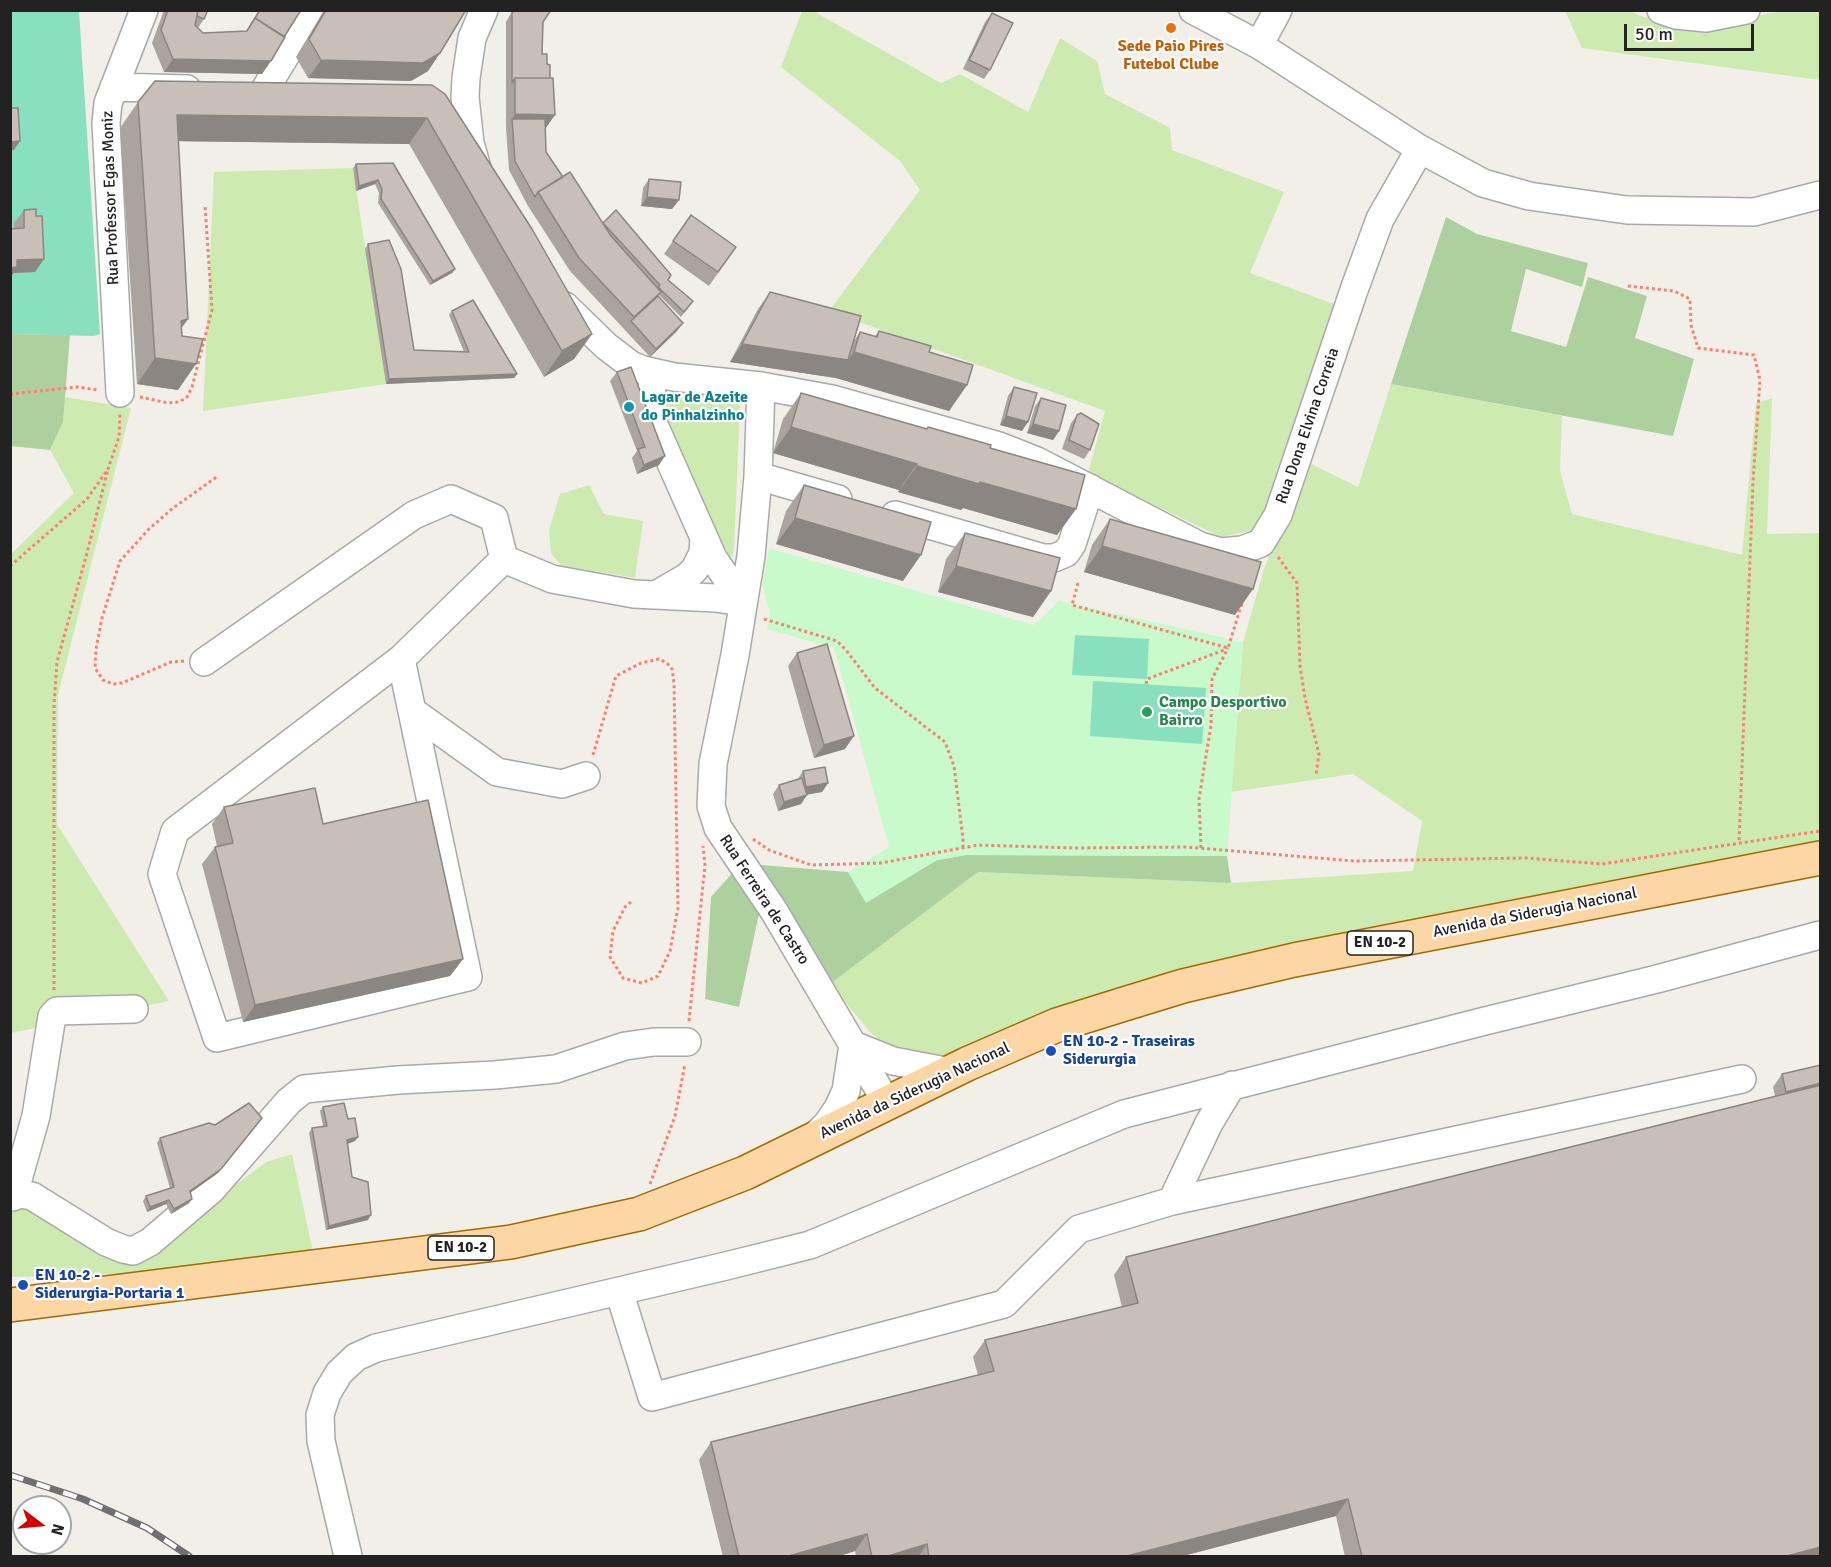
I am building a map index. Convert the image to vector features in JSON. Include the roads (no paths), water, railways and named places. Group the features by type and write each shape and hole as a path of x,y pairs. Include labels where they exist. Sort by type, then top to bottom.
{"main road":[{"name":"Avenida da Siderugia Nacional","path":"10,1305 511,1242 639,1214 745,1173 951,1071 1058,1025 1183,986 1306,957 1821,858"}],"street":[{"name":"Rua Professor Egas Moniz","path":"120,393 106,123 108,103 144,10"},
{"path":"298,92 252,90 313,10"},
{"path":"484,10 472,38 466,78 455,96 476,166 486,185"},
{"path":"1193,10 1259,45 1420,149 1483,183 1529,196 1627,210 1754,212 1821,195"},
{"path":"1259,45 1278,10"},
{"path":"1660,10 1676,15 1706,18 1746,10"},
{"path":"114,87 206,89"},
{"name":"Rua Dona Elvina Correia","path":"1090,488 1143,518 1200,546 1221,552 1269,549 1278,515 1380,219 1420,149"},
{"path":"546,284 575,317 606,346 631,365 655,373 761,386 832,399 999,446 1037,461 1090,488 1072,544 1066,553 1054,558 1043,558 758,476"},
{"path":"655,373 649,402 651,418 717,565 743,602"},
{"name":"Rua Ferreira de Castro","path":"761,386 758,476 751,556 713,764 711,806 718,828 774,912 887,1103"},
{"path":"204,662 414,515 451,499 494,518 504,559"},
{"path":"644,595 687,578 695,569 703,553 704,538"},
{"path":"717,565 743,562 751,556"},
{"path":"504,559 552,579 644,595 715,598 743,602"},
{"path":"401,659 468,977 216,1038 162,873 175,831 401,659 504,559"},
{"path":"412,711 497,772 562,784 586,776"},
{"path":"348,1557 321,1441 320,1415 327,1392 339,1373 356,1357 376,1348 810,1245 1124,1114 1658,979 1821,935"},
{"path":"12,1197 36,1116 54,1012 134,1009"},
{"path":"12,1197 21,1194 32,1196 106,1242 123,1250 133,1251 150,1242 211,1190 289,1101 304,1089 556,1069 625,1046 654,1042 687,1042"},
{"path":"809,1141 828,1123 846,1091 853,1045 893,1061 951,1071"},
{"path":"619,1291 652,1396 1004,1304 1079,1229 1172,1200 1742,1079"},
{"path":"1172,1200 1209,1123 1232,1085"}],"railway":[{"path":"10,1475 83,1499 147,1528 189,1556"}],"place":[{"name":"Sede Paio Pires Futebol Clube","path":"1171,28"},
{"name":"Lagar de Azeite do Pinhalzinho","path":"629,407"},
{"name":"Campo Desportivo Bairro","path":"1147,712"},
{"name":"EN 10-2 - Traseiras Siderurgia","path":"1051,1051"},
{"name":"EN 10-2 - Siderurgia-Portaria 1","path":"23,1285"}]}
